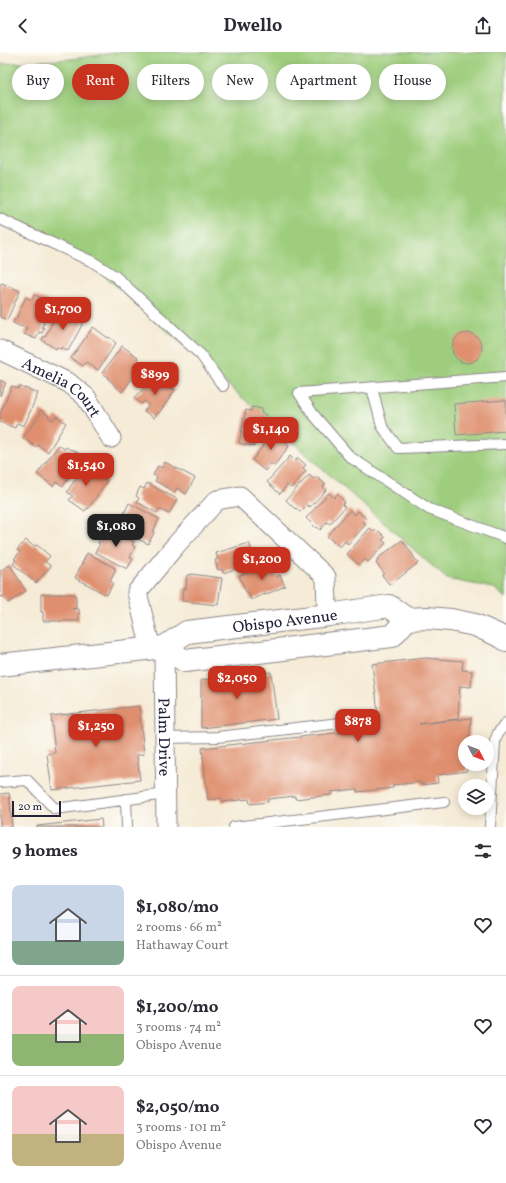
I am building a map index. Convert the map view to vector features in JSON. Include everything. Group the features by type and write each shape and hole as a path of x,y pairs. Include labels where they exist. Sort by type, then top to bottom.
{"main road":[{"name":"Obispo Avenue","path":"0,664 157,648 187,632 329,615 389,606 407,618 392,636 186,661 157,648"},
{"path":"407,618 427,618 475,625 506,640"}],"street":[{"name":"Amelia Court","path":"0,350 69,383 86,397 111,438"},
{"name":"Palm Drive","path":"166,827 165,738 157,648 137,592 175,546 217,500 240,496 326,577 327,606 329,615"}],"lane":[{"path":"0,219 93,262 115,276 201,355 223,386"},
{"path":"506,377 299,393 313,414 350,457 429,509 506,538"},
{"path":"372,388 382,426 398,448 506,444"},
{"path":"165,738 217,737 349,722"},
{"path":"490,827 495,741 498,733 506,724"},
{"path":"0,782 27,780 55,809 166,794"},
{"path":"126,799 126,827"},
{"path":"234,827 444,802"}],"green space":[{"path":"120,52 506,52 506,598 494,588 447,579 95,267 0,221 0,64 72,59"}],"building":[{"path":"2,283 20,291 7,320 0,317 0,284"},
{"path":"34,295 52,302 42,327 44,328 42,333 39,332 36,339 24,334 27,328 13,323 26,297 32,300"},
{"path":"59,310 84,321 68,351 62,347 61,349 57,347 56,349 42,340"},
{"path":"93,327 116,343 98,370 86,362 83,366 71,358"},
{"path":"467,333 478,337 482,348 478,359 467,363 456,359 452,348 456,337"},
{"path":"122,346 138,357 137,359 143,363 122,392 107,378 108,377 102,373"},
{"path":"152,375 175,390 154,418 144,411 149,405 144,401 142,404 134,398 138,393 139,394"},
{"path":"0,380 6,383 0,396"},
{"path":"12,386 18,389 19,386 38,393 24,426 17,423 15,428 0,422 0,413"},
{"path":"506,400 506,431 456,435 454,404"},
{"path":"252,407 262,409 261,413 267,415 262,440 257,438 255,446 239,443 246,410 251,411"},
{"path":"41,410 53,420 56,416 66,423 48,452 38,445 36,447 23,438 40,414 39,413"},
{"path":"273,433 278,437 281,434 289,440 286,443 289,446 274,466 271,463 265,471 252,460"},
{"path":"59,445 64,449 66,447 71,450 72,449 84,457 63,486 57,482 53,486 37,474"},
{"path":"290,456 295,461 298,458 306,465 303,468 306,471 291,488 287,485 280,494 267,482"},
{"path":"165,462 195,478 186,494 177,488 175,492 155,481 157,477 153,475 158,466 162,468"},
{"path":"86,463 97,470 96,471 102,475 101,477 107,481 88,509 87,508 85,511 69,500 73,496 67,492"},
{"path":"309,475 314,479 317,477 325,484 323,487 326,490 310,507 307,505 300,512 286,500"},
{"path":"147,483 177,499 169,514 159,509 157,513 137,502 139,498 136,496 140,487 144,489"},
{"path":"329,493 334,498 337,494 345,502 342,505 345,507 330,524 327,522 320,530 306,518"},
{"path":"129,503 159,519 148,544 117,528"},
{"path":"350,510 355,515 358,511 366,519 363,522 366,524 348,544 345,541 340,547 327,536"},
{"path":"106,527 134,542 132,545 135,547 130,557 133,559 127,569 95,552 100,544 98,543"},
{"path":"370,528 374,532 377,529 385,537 382,540 386,543 368,562 365,559 359,565 347,554"},
{"path":"26,540 33,546 37,545 50,556 45,562 51,566 36,583 13,564 16,560 14,559 20,552 17,550"},
{"path":"402,540 418,563 390,585 382,575 384,573 376,563 378,561 377,559"},
{"path":"249,543 255,559 247,562 248,565 223,573 222,569 218,570 215,560 218,559 216,553"},
{"path":"87,553 115,568 114,569 116,570 110,581 113,583 107,595 75,578"},
{"path":"268,564 273,565 277,577 280,575 285,586 251,600 239,576"},
{"path":"10,565 26,591 8,603 3,596 0,597 0,571"},
{"path":"191,574 222,578 218,605 182,601 183,588 186,589 187,575"},
{"path":"41,594 75,594 76,608 72,609 79,609 79,621 43,621 43,612 41,612"},
{"path":"426,658 463,661 462,670 472,671 471,687 460,686 458,719 419,724 471,718 470,735 458,735 458,771 467,771 437,775 438,783 421,785 421,782 393,785 393,788 357,792 357,789 331,792 331,795 295,799 295,796 268,799 268,802 250,804 249,799 222,802 221,798 208,800 202,748 380,728 372,664"},
{"path":"271,672 277,719 201,728 201,680"},
{"path":"139,706 144,754 137,755 140,780 52,790 47,754 55,753 51,716"},
{"path":"9,793 12,827 0,827 0,795"},
{"path":"101,819 102,827 37,827 37,826"}]}
